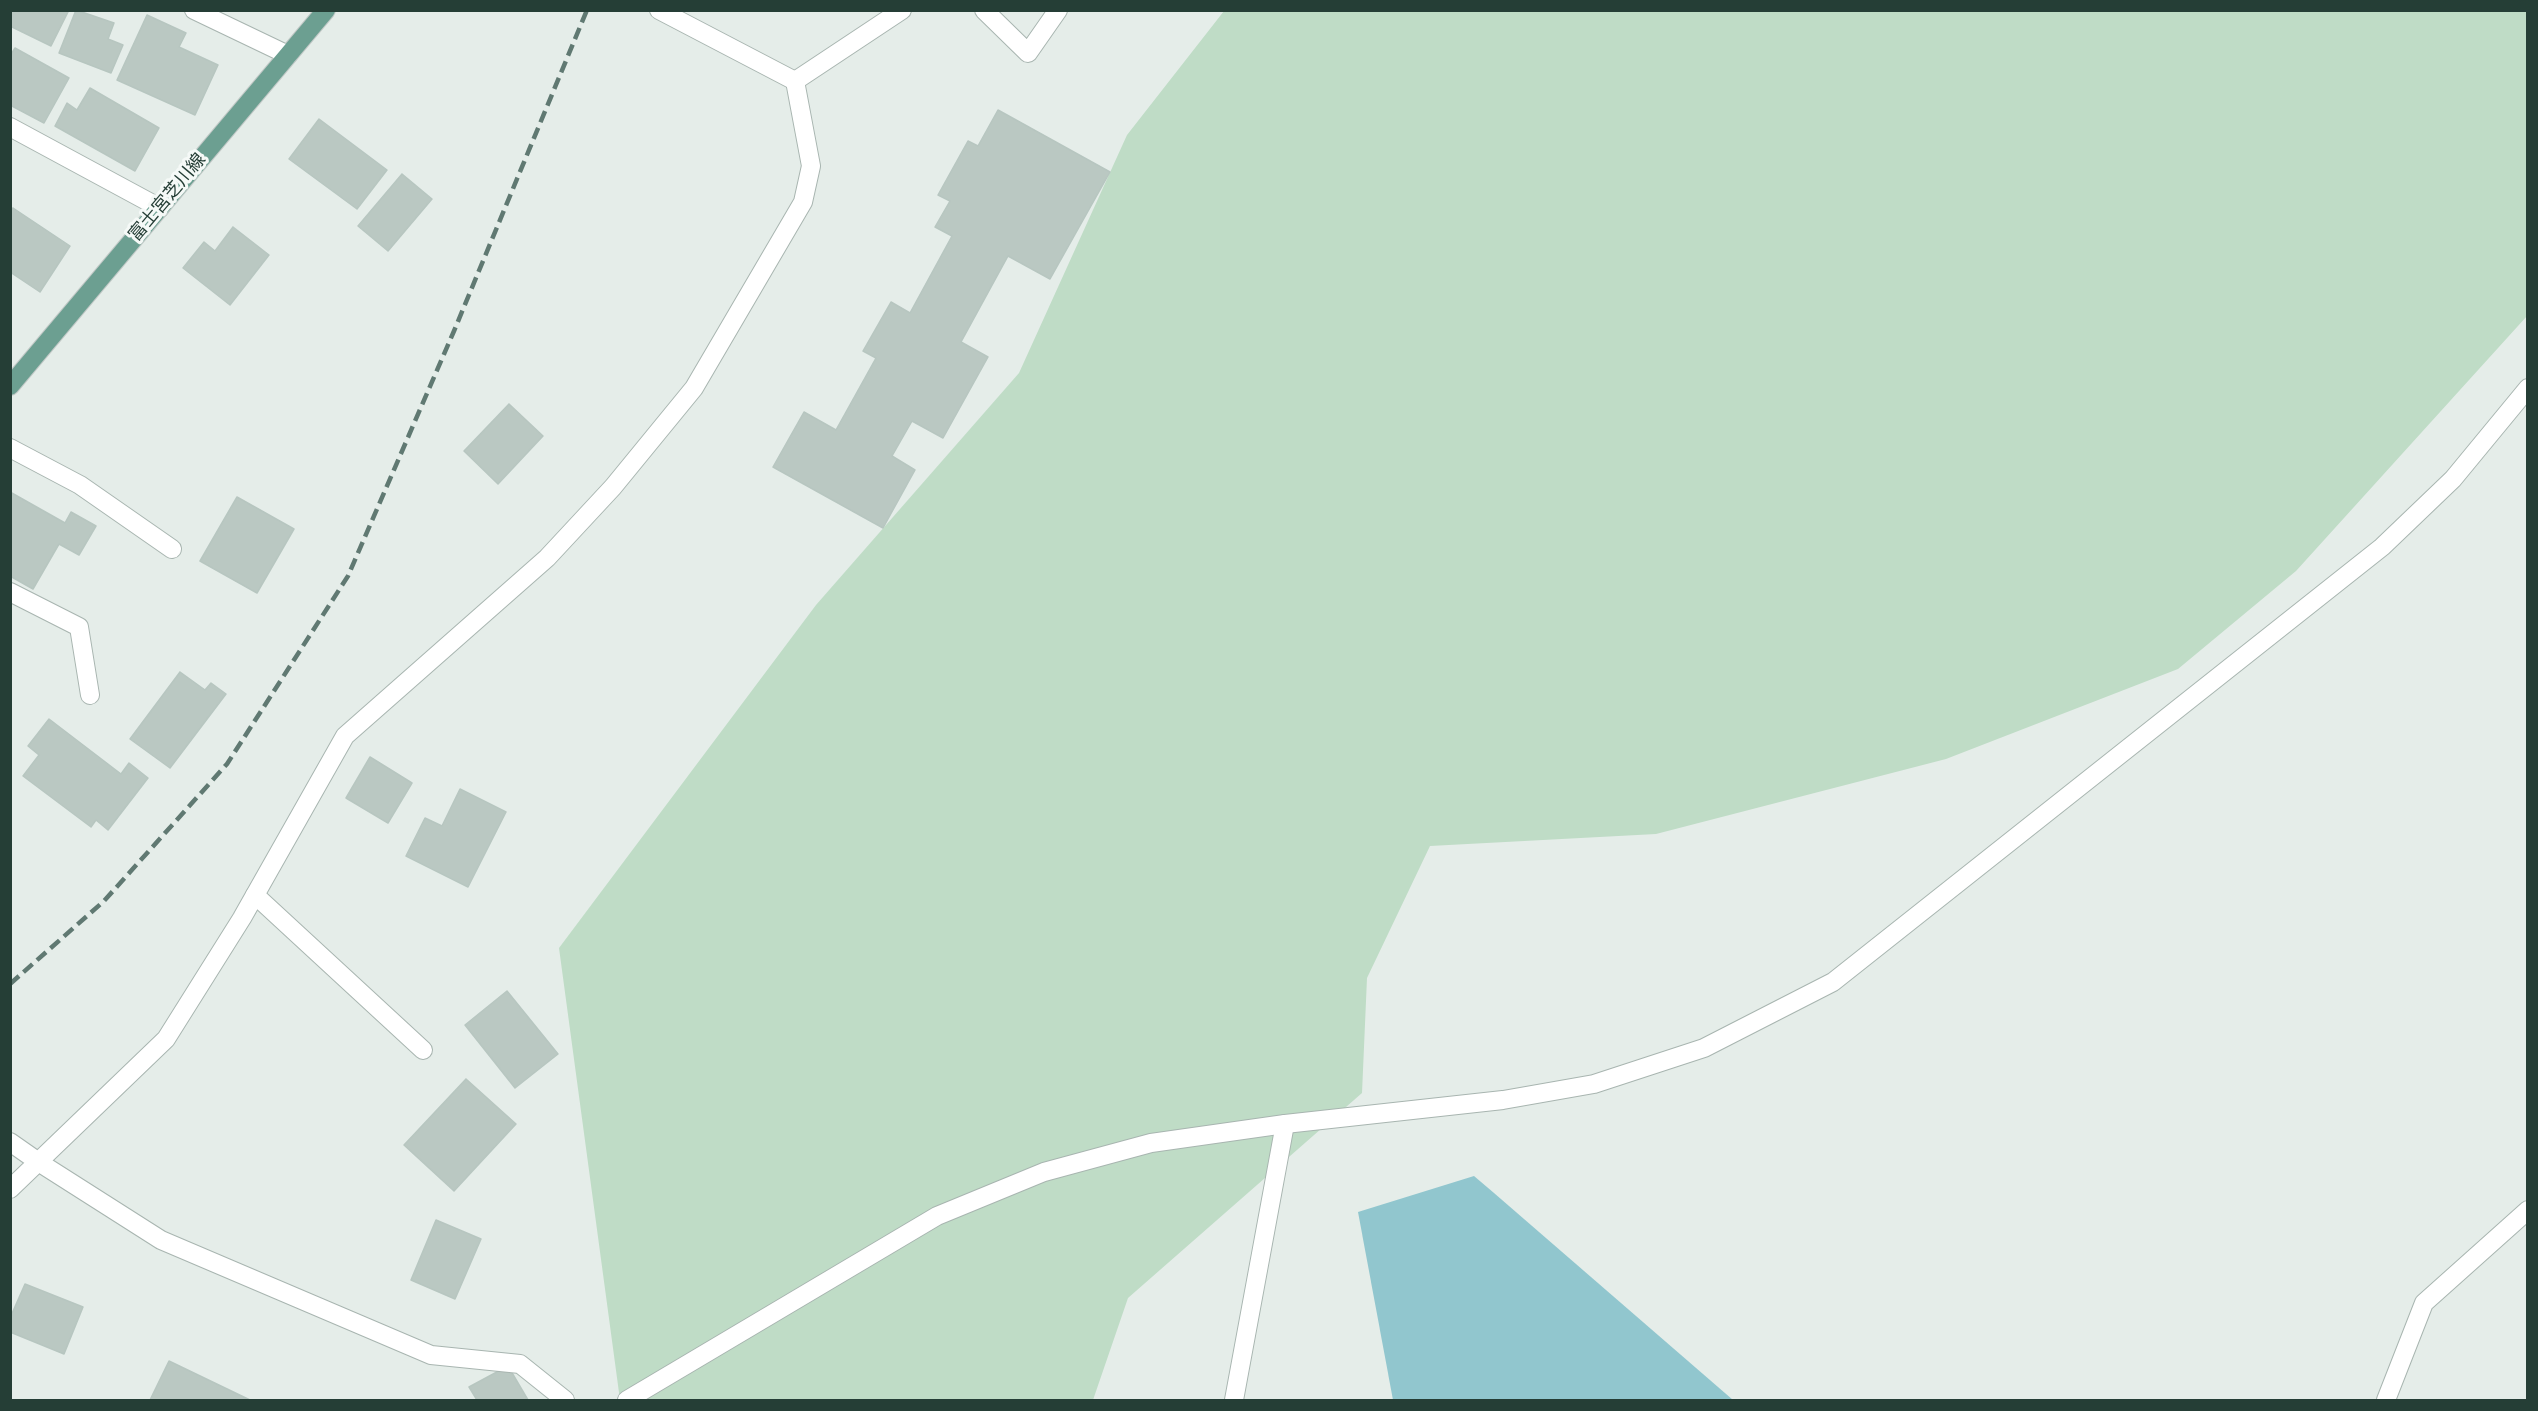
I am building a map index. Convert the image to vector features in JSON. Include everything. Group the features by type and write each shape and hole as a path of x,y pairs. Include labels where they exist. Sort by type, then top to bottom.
{"main road":[{"name":"富士宮芝川線","path":"10,386 326,10"}],"street":[{"path":"194,10 288,55"},
{"path":"659,10 795,81"},
{"path":"795,81 902,10"},
{"path":"984,10 1028,53 1058,10"},
{"path":"10,1189 40,1163 166,1039 255,895 345,736 547,558 614,487 694,387 803,202 811,166 795,81"},
{"path":"10,127 160,208"},
{"path":"627,1401 937,1216 1044,1172 1150,1143 1285,1124 1503,1100 1594,1084 1704,1048 1833,982 2382,547 2453,479 2528,388"},
{"path":"10,448 80,485 172,549"},
{"path":"10,592 79,627 90,695"},
{"path":"255,895 423,1050"},
{"path":"1234,1401 1285,1124"},
{"path":"10,1142 161,1240 431,1355 520,1364 565,1401"},
{"path":"2385,1401 2424,1303 2528,1210"}],"green space":[{"path":"1224,11 2527,11 2527,316 2296,571 2178,669 1946,759 1656,834 1430,846 1367,978 1362,1093 1128,1298 1093,1400 620,1400 559,948 816,605 1019,373 1127,135"}],"water":[{"path":"1474,1176 1733,1400 1393,1400 1358,1212"}],"building":[{"path":"10,10 69,10 51,46 10,26"},
{"path":"76,10 114,23 108,39 123,45 111,73 59,53"},
{"path":"147,15 186,33 179,47 218,65 195,115 117,80"},
{"path":"15,48 69,78 44,123 10,105 10,56"},
{"path":"90,88 159,128 135,171 55,126 67,103 77,110"},
{"path":"998,110 1110,172 1050,279 1008,256 961,342 988,357 943,438 912,421 892,456 915,470 883,528 773,467 804,412 836,430 876,358 863,351 891,302 910,313 952,236 935,227 950,201 938,195 968,141 978,146"},
{"path":"319,119 387,170 357,209 289,159"},
{"path":"402,174 432,199 388,251 358,226"},
{"path":"13,208 70,246 40,292 10,272 10,211"},
{"path":"233,227 269,255 230,305 183,268 204,242 215,251"},
{"path":"509,404 543,436 498,484 464,451"},
{"path":"10,492 65,523 71,512 96,526 79,555 59,544 33,589 10,576"},
{"path":"237,497 294,529 257,593 200,561"},
{"path":"180,672 205,690 211,683 226,694 170,768 130,739"},
{"path":"49,719 121,774 129,763 148,778 108,830 96,820 91,827 23,776 39,755 28,746"},
{"path":"370,757 412,783 388,823 346,798"},
{"path":"460,789 506,812 468,887 406,856 425,818 442,826"},
{"path":"507,991 558,1054 515,1088 465,1025"},
{"path":"466,1079 516,1124 454,1191 404,1145"},
{"path":"436,1220 481,1239 455,1299 411,1280"},
{"path":"25,1284 83,1307 64,1354 10,1332 10,1318"},
{"path":"169,1361 250,1400 150,1400"},
{"path":"508,1366 528,1400 477,1400 469,1387"}],"railway":[{"path":"10,984 104,901 227,764 348,576 454,331 587,10"}]}
